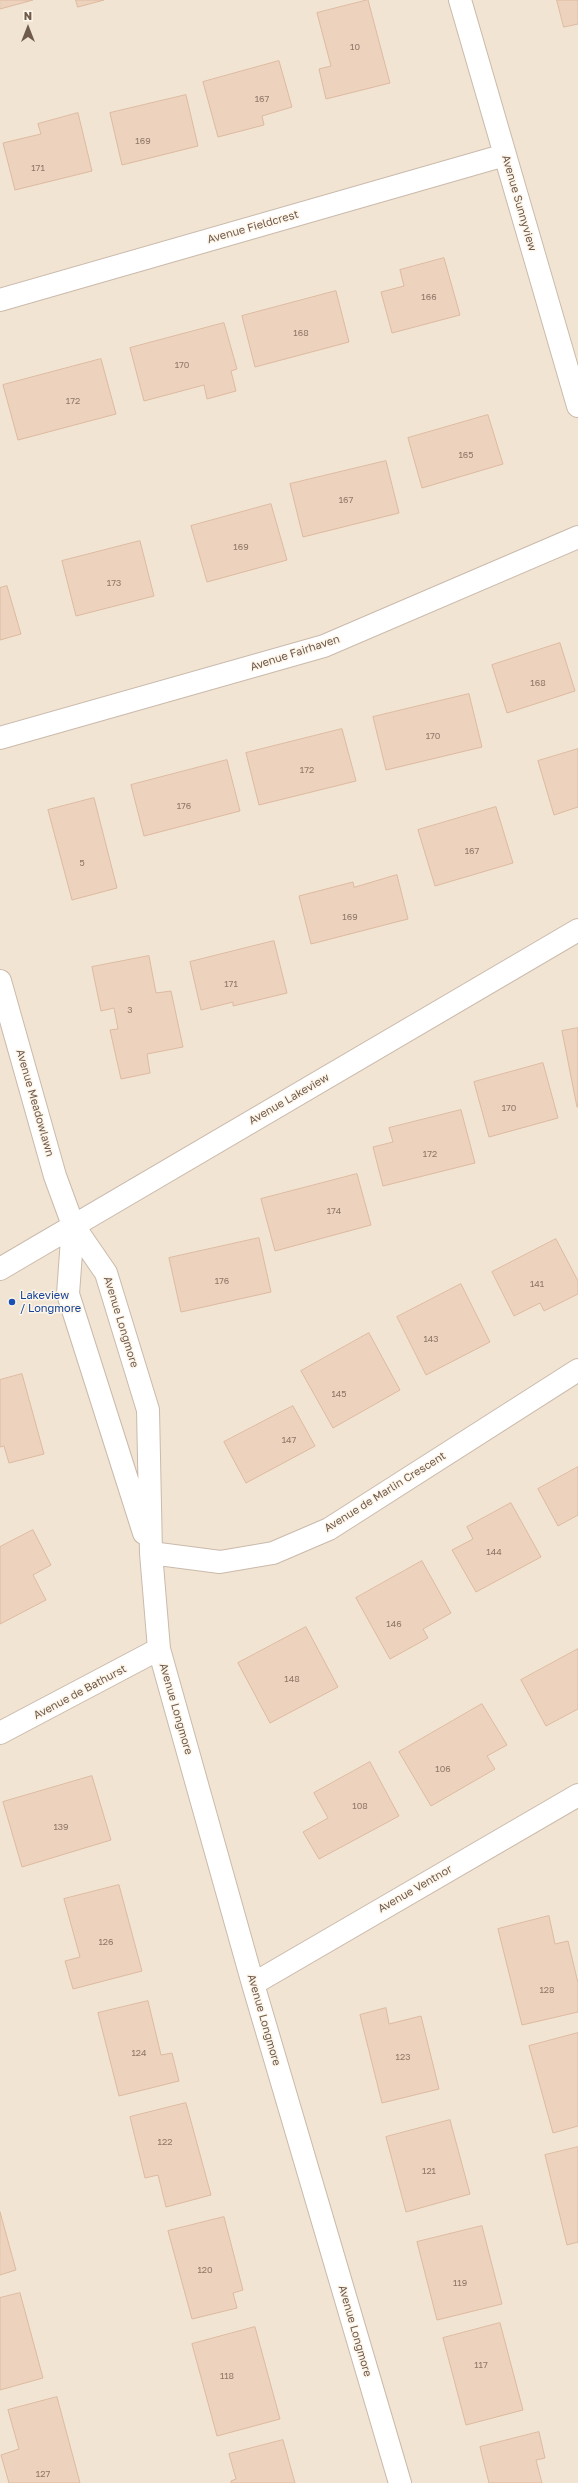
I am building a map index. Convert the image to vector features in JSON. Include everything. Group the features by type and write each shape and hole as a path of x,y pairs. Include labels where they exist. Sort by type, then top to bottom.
{"street":[{"name":"Avenue Sunnyview","path":"460,0 578,406"},
{"name":"Avenue Fieldcrest","path":"0,300 505,155"},
{"name":"Avenue Fairhaven","path":"0,738 324,646 578,537"},
{"name":"Avenue Lakeview","path":"0,1269 578,930"},
{"name":"Avenue Meadowlawn","path":"0,981 55,1176 73,1225"},
{"name":"Avenue Longmore","path":"73,1225 68,1294 151,1553"},
{"name":"Avenue Longmore","path":"73,1225 106,1273 148,1410 151,1553 159,1649 253,1984 400,2483"},
{"name":"Avenue de Marlin Crescent","path":"151,1553 220,1562 273,1553 329,1529 578,1370"},
{"name":"Avenue de Bathurst","path":"0,1733 159,1649"},
{"name":"Avenue Ventnor","path":"253,1984 578,1795"}],"shaded area":[{"path":"0,0 578,0 578,2483 0,2483"}],"building":[{"path":"0,0 33,0 0,9"},
{"path":"76,0 104,0 78,7"},
{"path":"368,0 390,83 326,99 319,69 331,66 317,13"},
{"path":"557,0 578,0 578,24 564,27"},
{"path":"279,61 292,107 262,116 264,125 218,137 203,82"},
{"path":"186,95 198,146 122,165 110,113"},
{"path":"78,113 92,171 15,190 3,143 41,134 38,124"},
{"path":"444,258 460,315 392,333 381,292 404,286 400,270"},
{"path":"336,291 349,342 255,367 242,316"},
{"path":"224,323 237,369 231,371 236,391 207,399 204,385 144,401 130,348"},
{"path":"101,359 116,414 18,440 3,385"},
{"path":"488,415 503,464 422,488 408,438"},
{"path":"386,461 399,513 303,537 290,484"},
{"path":"271,504 287,560 207,582 191,526"},
{"path":"140,541 154,596 76,616 62,561"},
{"path":"7,586 21,634 0,640 0,588"},
{"path":"560,643 575,691 507,713 492,665"},
{"path":"469,694 482,747 386,770 373,717"},
{"path":"342,729 356,781 259,805 246,753"},
{"path":"578,749 578,807 554,815 538,761"},
{"path":"227,760 240,811 144,836 131,785"},
{"path":"94,798 117,888 72,900 48,810"},
{"path":"496,807 513,863 435,886 418,830"},
{"path":"397,875 408,919 311,944 299,896 353,882 354,887"},
{"path":"274,941 287,993 233,1006 233,1002 201,1010 190,962"},
{"path":"149,956 156,993 171,991 183,1047 147,1054 150,1073 121,1079 110,1030 118,1029 114,1008 101,1011 92,967"},
{"path":"578,1028 578,1107 577,1107 562,1031"},
{"path":"543,1063 558,1118 489,1137 474,1082"},
{"path":"461,1110 475,1163 383,1186 373,1147 393,1142 389,1128"},
{"path":"357,1174 371,1225 275,1251 261,1199"},
{"path":"259,1238 271,1292 181,1312 169,1258"},
{"path":"556,1239 578,1281 578,1294 544,1311 540,1303 514,1316 492,1272"},
{"path":"461,1284 490,1342 426,1375 397,1317"},
{"path":"369,1333 400,1390 333,1428 301,1371"},
{"path":"22,1374 44,1454 9,1463 4,1446 0,1447 0,1380"},
{"path":"293,1406 315,1446 246,1483 224,1442"},
{"path":"578,1467 578,1515 558,1526 538,1489"},
{"path":"511,1503 541,1557 476,1592 452,1550 473,1539 467,1527"},
{"path":"33,1530 51,1565 33,1575 46,1600 0,1624 0,1547"},
{"path":"422,1561 451,1613 423,1629 428,1638 390,1659 356,1598"},
{"path":"306,1627 338,1687 270,1723 238,1663"},
{"path":"578,1649 578,1709 546,1726 521,1680"},
{"path":"482,1704 507,1745 487,1756 495,1769 431,1806 399,1752"},
{"path":"370,1762 399,1816 319,1859 303,1832 328,1818 314,1793"},
{"path":"92,1776 111,1840 22,1867 3,1802"},
{"path":"119,1885 142,1971 73,1989 65,1961 80,1957 64,1899"},
{"path":"549,1916 555,1944 568,1941 578,1983 578,2012 522,2025 498,1929"},
{"path":"148,2001 161,2055 172,2053 179,2081 119,2096 98,2013"},
{"path":"386,2008 389,2024 421,2016 439,2089 382,2103 360,2015"},
{"path":"578,2033 578,2126 553,2133 529,2046"},
{"path":"186,2103 211,2195 166,2207 158,2175 145,2178 130,2117"},
{"path":"450,2120 470,2194 406,2212 386,2137"},
{"path":"578,2147 578,2242 567,2245 545,2155"},
{"path":"0,2212 16,2270 0,2275"},
{"path":"224,2217 243,2290 233,2293 237,2308 192,2319 168,2231"},
{"path":"482,2226 502,2304 437,2320 417,2242"},
{"path":"20,2293 43,2378 0,2390 0,2298"},
{"path":"500,2323 523,2410 466,2425 443,2338"},
{"path":"255,2327 280,2419 217,2436 192,2344"},
{"path":"57,2397 80,2483 9,2483 1,2455 19,2449 8,2410"},
{"path":"539,2432 545,2458 536,2460 542,2483 489,2483 480,2447"},
{"path":"283,2440 295,2483 231,2483 231,2481 236,2479 229,2454"}],"place":[{"name":"Lakeview / Longmore","path":"12,1302"}]}
